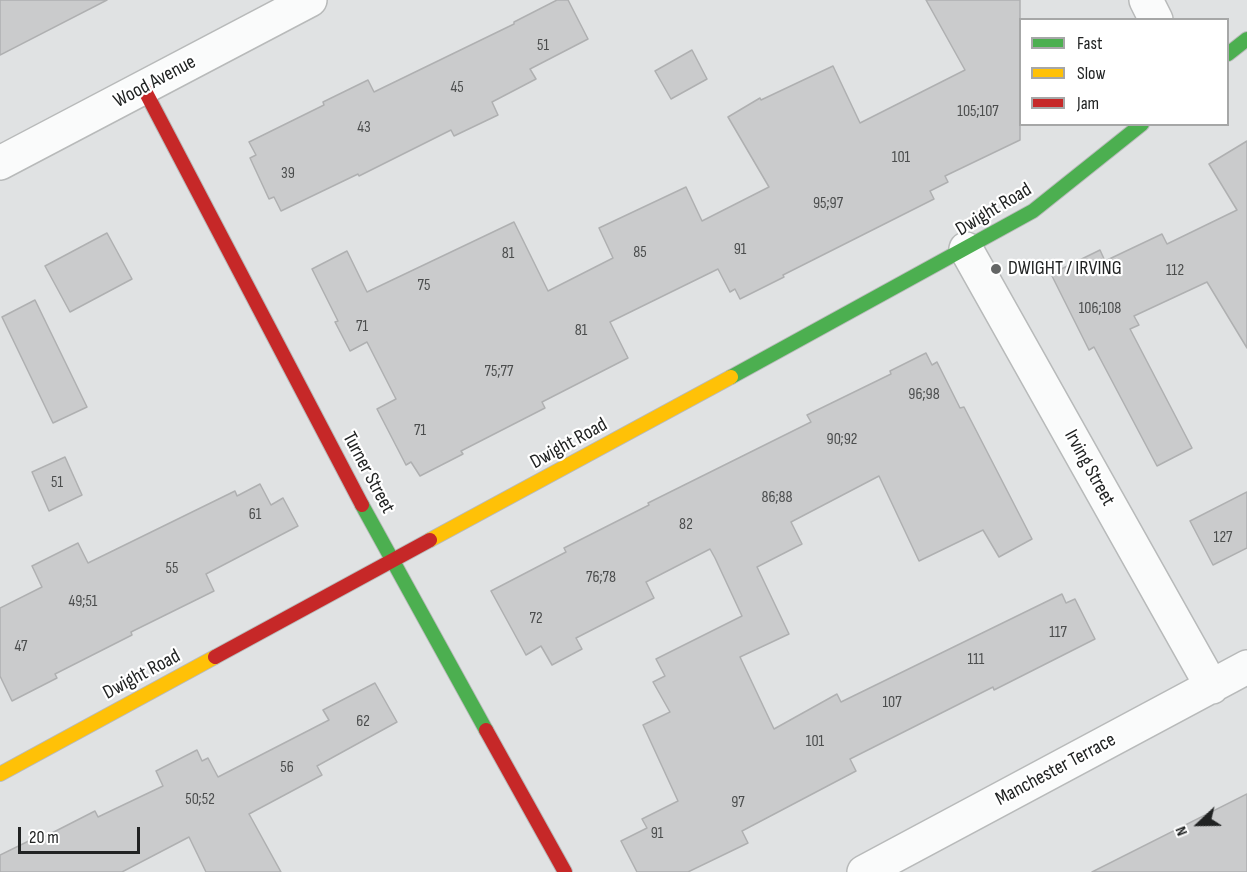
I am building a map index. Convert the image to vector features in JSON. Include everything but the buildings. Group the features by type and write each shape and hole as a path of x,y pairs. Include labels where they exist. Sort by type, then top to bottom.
{"main road":[{"path":"1229,52 1247,39"},
{"name":"Turner Street","path":"144,89 392,562 565,872"},
{"name":"Dwight Road","path":"0,774 1033,211 1139,126"}],"street":[{"name":"Wood Avenue","path":"0,163 310,0"},
{"path":"1146,0 1155,18"},
{"name":"Irving Street","path":"966,249 1212,687"},
{"name":"Manchester Terrace","path":"864,872 1247,667"}],"traffic: fast":[{"path":"1229,53 1247,39"},
{"path":"731,377 1033,211 1139,126"},
{"path":"362,505 486,730"}],"traffic: slow":[{"path":"430,540 731,377"},
{"path":"0,774 215,657"}],"traffic: jam":[{"path":"144,89 362,505"},
{"path":"215,657 430,540"},
{"path":"486,730 565,872"}],"place":[{"name":"DWIGHT / IRVING","path":"996,269"}]}
